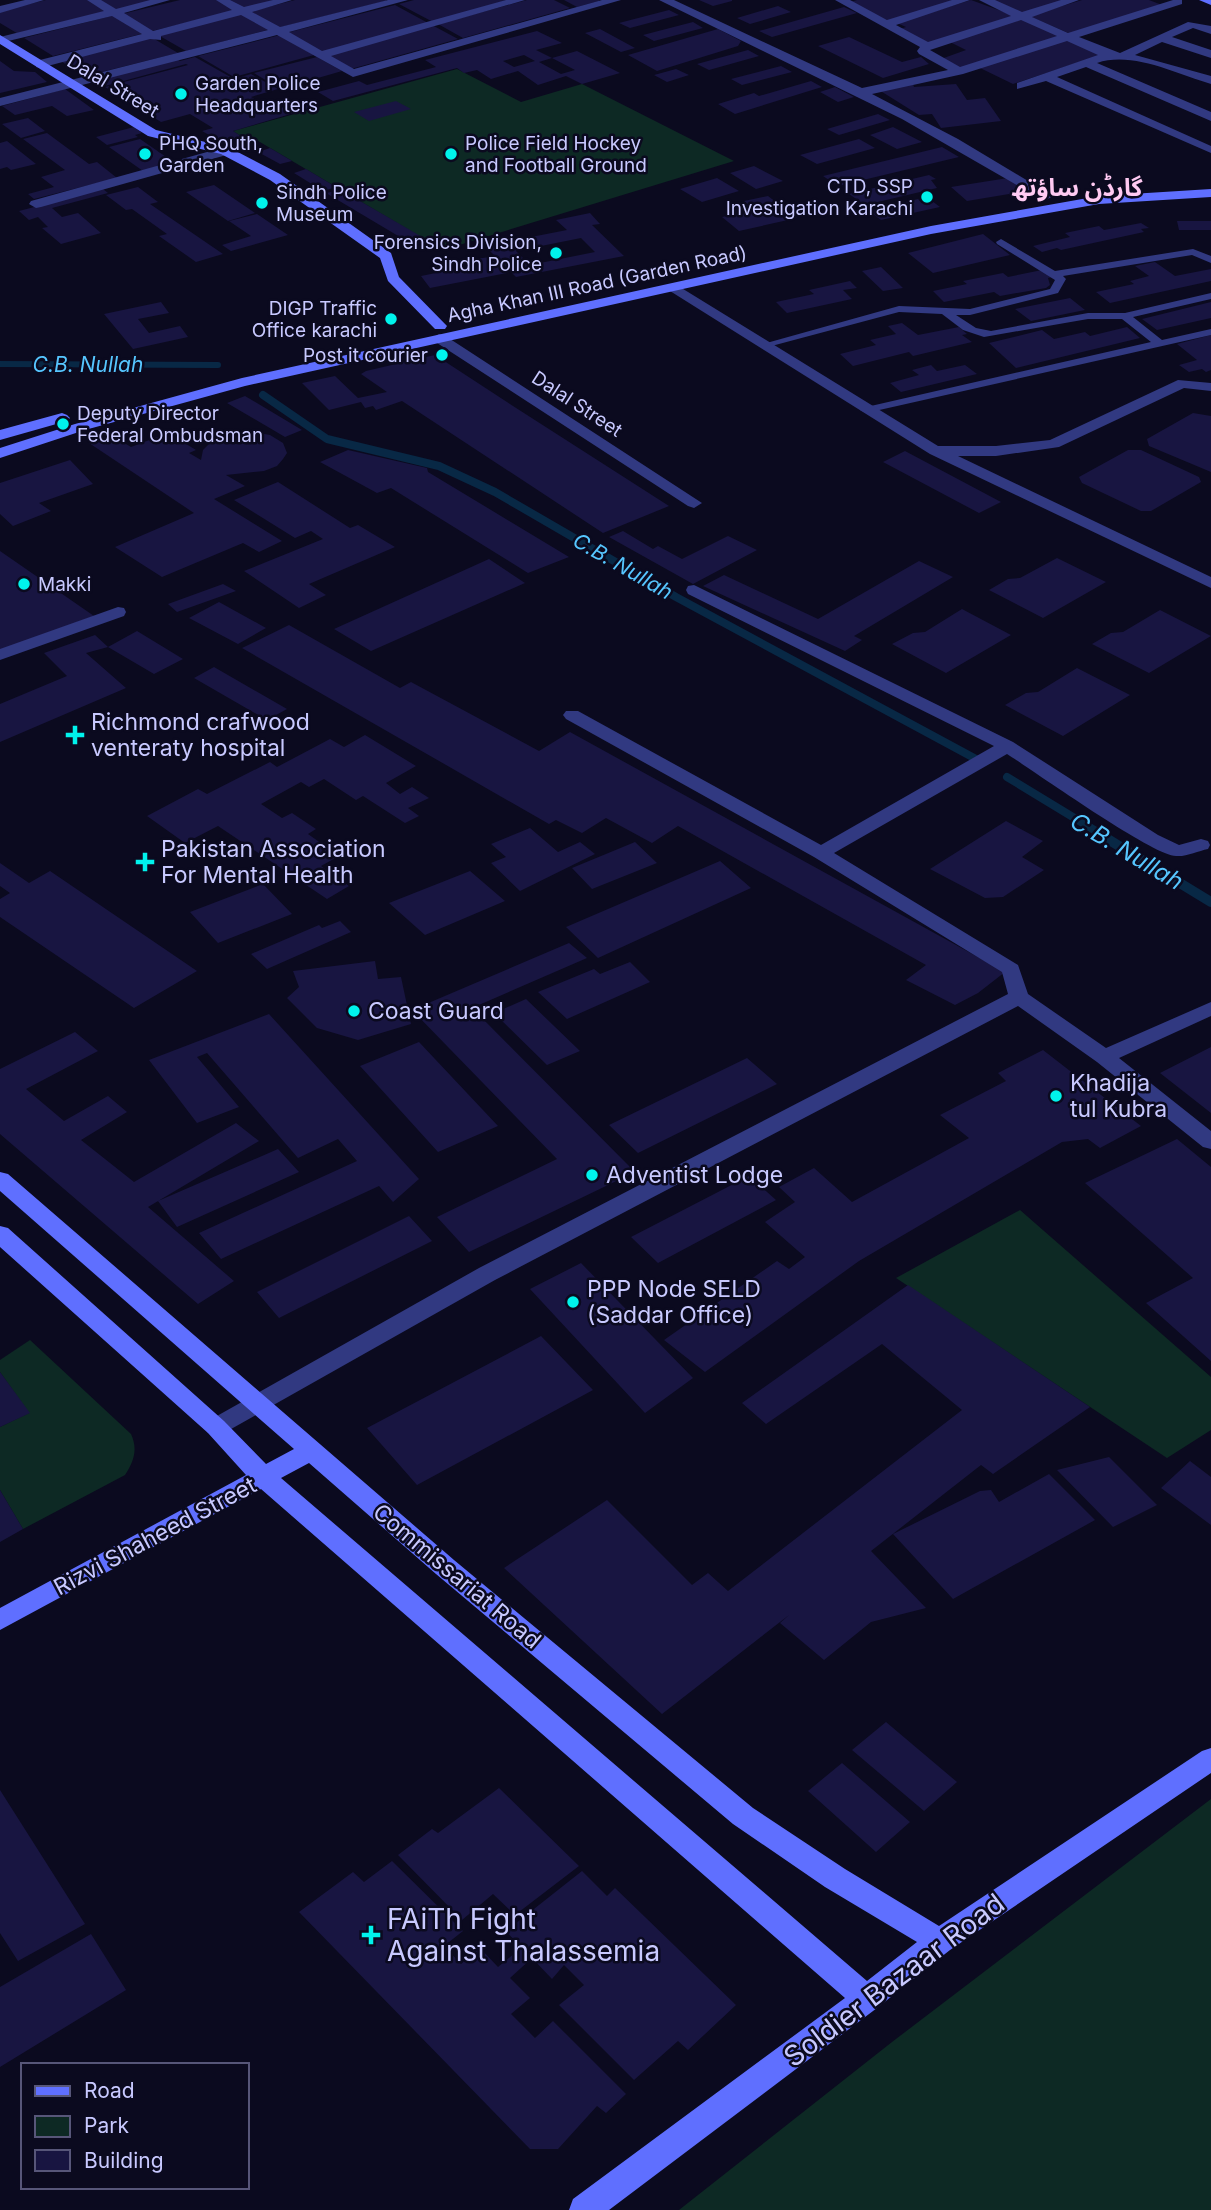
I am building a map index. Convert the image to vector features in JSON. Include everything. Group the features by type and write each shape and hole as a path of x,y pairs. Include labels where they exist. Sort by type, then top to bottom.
{"main road":[{"path":"1205,0 1211,2"},
{"name":"Dalal Street","path":"1,40 152,133 225,151 275,177 386,256 393,278 440,332"},
{"name":"Agha Khan III Road (Garden Road)","path":"0,453 91,422 440,332 1046,196 1123,188 1211,184"},
{"name":"Agha Khan III Road (Garden Road)","path":"0,435 204,379 674,288 892,237 1102,199 1211,193"},
{"name":"Commissariat Road","path":"0,1179 310,1451 743,1816 835,1878 940,1941"},
{"path":"0,1234 216,1427 264,1478 867,1999"},
{"name":"Rizvi Shaheed Street","path":"0,1620 310,1451"},
{"name":"Soldier Bazaar Road","path":"584,2210 867,1999 940,1941 1211,1759"}],"street":[{"path":"0,10 38,0"},
{"path":"93,0 163,42"},
{"path":"1,40 164,0"},
{"path":"222,0 353,73 615,0"},
{"path":"40,64 286,0"},
{"path":"320,54 519,0"},
{"path":"558,0 578,10"},
{"path":"665,0 862,92 994,164 1046,196"},
{"path":"887,24 964,0"},
{"path":"985,0 1109,55"},
{"path":"959,71 923,51 926,46 1073,0"},
{"path":"862,92 959,71 1173,4 1154,0"},
{"path":"0,102 393,1 466,42"},
{"path":"846,1 926,46"},
{"path":"1124,55 1192,24 1211,30"},
{"path":"1162,38 1211,54"},
{"path":"174,48 186,55"},
{"path":"1021,86 1109,55 1124,55 1211,80"},
{"path":"1088,64 1211,117"},
{"path":"1047,78 1209,150"},
{"path":"36,204 225,151"},
{"path":"674,288 935,451 1211,583"},
{"name":"Dalal Street","path":"440,332 694,503"},
{"path":"935,451 996,451 1054,444 1183,383 1211,387"},
{"path":"694,590 1007,746 1151,839 1177,851 1208,845"},
{"path":"0,655 118,612"},
{"path":"572,715 821,853 1011,969 1019,997 1104,1057 1211,1142"},
{"path":"821,853 1007,746"},
{"path":"216,1427 487,1274 1019,997"},
{"path":"1104,1057 1211,1008"}],"lane":[{"path":"764,345 900,309 971,312 1054,291 1061,279 1001,242"},
{"path":"1054,274 1193,253 1204,255 1211,260"},
{"path":"947,313 979,335 1088,316 1125,316 1211,296"},
{"path":"1125,316 1160,344"},
{"path":"866,410 1211,332"}],"green space":[{"name":"Police Field Hockey and Football Ground","path":"457,69 521,102 582,84 734,161 443,250 253,138 247,140 233,131"},
{"path":"1020,1210 1211,1377 1211,1430 1167,1458 896,1278"},
{"path":"30,1340 131,1434 135,1450 125,1475 23,1529 0,1490 0,1427 29,1413 0,1372 0,1360"},
{"path":"1211,1799 1211,2210 679,2210 892,2042"}],"building":[{"path":"46,0 89,0 111,13 20,35 0,23 0,11"},
{"path":"99,0 160,0 118,11"},
{"path":"180,0 219,0 235,11 152,31 122,14"},
{"path":"227,0 273,0 273,1 242,9"},
{"path":"295,0 386,1 277,28 248,12"},
{"path":"414,0 507,0 433,22 399,4"},
{"path":"527,0 554,0 570,8 463,38 438,24"},
{"path":"564,0 599,0 599,1 577,7"},
{"path":"699,0 732,0 732,1 713,6"},
{"path":"957,0 889,21 850,2"},
{"path":"971,0 1015,16 929,43 900,29 906,27 897,23"},
{"path":"990,0 1065,0 1023,14"},
{"path":"1082,0 1149,0 1162,5 1073,35 1029,16"},
{"path":"395,5 428,23 321,53 286,33"},
{"path":"778,6 791,12 750,24 737,18"},
{"path":"844,7 857,13 772,37 759,31"},
{"path":"669,10 679,15 630,28 619,23"},
{"path":"241,14 271,29 186,51 158,35"},
{"path":"115,15 145,33 53,56 24,38"},
{"path":"1024,18 1069,37 962,69 941,59 966,50 948,41"},
{"path":"693,22 703,28 654,41 643,35"},
{"path":"432,25 458,39 351,69 325,55"},
{"path":"600,29 635,48 621,52 585,33"},
{"path":"718,29 741,41 738,46 657,71 628,55"},
{"path":"537,31 562,43 536,50 552,58 577,51 620,73 582,84 566,76 538,85 518,71 491,79 477,70 464,73 457,68 333,101 318,92 359,81 367,85 436,67 425,60","holes":["524,55 535,61 514,67 503,61","552,58 575,70 561,74 539,62"]},
{"path":"280,35 314,55 234,77 198,56"},
{"path":"151,37 178,53 85,76 59,60"},
{"path":"849,37 902,62 921,57 929,64 883,78 818,46"},
{"path":"1071,39 1104,54 1013,84 978,67"},
{"path":"748,50 759,56 709,70 697,64"},
{"path":"195,57 234,79 251,74 278,89 251,97 274,110 302,102 311,108 233,131 247,140 227,145 202,131 213,128 190,114 161,122 105,87 188,65 186,64 105,86 95,80"},
{"path":"317,57 342,71 280,89 254,73"},
{"path":"0,61 14,71 35,72 47,82 0,93"},
{"path":"781,66 792,72 742,85 731,79"},
{"path":"676,69 689,75 667,82 654,75"},
{"path":"811,81 822,87 735,114 718,104 754,93 759,96"},
{"path":"913,84 914,87 956,84 967,100 985,98 1001,121 941,128 932,114 919,115 879,90"},
{"path":"835,87 854,97 838,102 820,92"},
{"path":"65,89 94,110 67,116 52,106 15,115 2,106"},
{"path":"396,101 411,109 369,121 354,112"},
{"path":"878,114 890,120 839,135 827,129"},
{"path":"28,118 45,131 21,138 2,124"},
{"path":"134,127 142,133 135,135 138,137 107,145 96,137"},
{"path":"893,127 922,142 897,149 870,135"},
{"path":"47,133 89,164 97,162 117,178 34,199 28,194 54,187 41,177 65,170 23,139"},
{"path":"140,139 175,163 143,171 109,147"},
{"path":"859,139 875,148 817,164 800,155"},
{"path":"7,141 36,164 11,170 7,167 0,169 0,143"},
{"path":"942,147 959,157 838,186 823,176"},
{"path":"270,148 292,161 280,164 258,152"},
{"path":"754,166 783,181 756,189 730,173"},
{"path":"306,169 336,187 323,191 294,173"},
{"path":"929,175 936,179 931,180 937,188 865,205 849,194"},
{"path":"717,178 739,191 702,202 680,189"},
{"path":"1008,178 1032,194 1012,198 1009,194 967,201 951,187"},
{"path":"214,185 255,213 228,221 186,192"},
{"path":"138,187 158,202 150,204 223,254 196,262 159,236 167,234 132,209 126,210 106,195"},
{"path":"103,189 108,193 52,208 62,217 78,213 101,233 61,244 42,228 48,227 38,217 29,220 19,211"},
{"path":"341,190 429,241 415,246 326,193"},
{"path":"768,196 797,218 739,231 722,217 754,210 744,201"},
{"path":"918,199 922,203 932,201 940,207 881,220 869,211"},
{"path":"590,213 600,224 592,225 624,256 516,277 485,246 567,230 556,220","holes":["581,238 595,252 530,265 516,251"]},
{"path":"257,214 288,235 231,251 222,245 251,236 229,221"},
{"path":"1177,221 1211,221 1211,230 1179,230"},
{"path":"1141,223 1149,228 1141,229 1144,232 1061,250 1057,248 1042,252 1033,246 1070,237 1065,233 1099,226 1104,230"},
{"path":"983,234 1010,255 933,273 908,253"},
{"path":"490,257 507,273 430,288 421,276 480,264 475,259"},
{"path":"1155,262 1175,276 1211,269 1211,281 1110,303 1096,292 1134,284 1130,281 1149,276 1135,266"},
{"path":"881,267 903,288 883,291 862,271"},
{"path":"1042,270 1052,277 1048,278 1050,285 1046,288 1000,296 994,292 944,302 933,291 967,284 963,281 1003,273 1008,277"},
{"path":"850,281 857,288 843,290 852,299 787,313 776,302 814,294 809,290"},
{"path":"1070,298 1085,310 1031,321 1015,309"},
{"path":"161,302 169,313 138,319 149,333 180,326 188,337 133,349 104,314"},
{"path":"1211,302 1211,318 1157,330 1142,319"},
{"path":"902,323 918,335 959,327 967,334 962,335 972,342 913,356 909,352 853,366 840,354 876,345 870,340 896,334 888,326"},
{"path":"1127,327 1140,338 1016,368 989,343 1042,330 1054,339 1085,332 1090,336"},
{"path":"1211,335 1211,370 1189,372 1179,365 1197,360 1177,344"},
{"path":"435,355 669,506 603,533 402,401 376,410 373,406 365,408 361,402 329,410 302,383 335,376 358,398 387,392 361,374"},
{"path":"931,365 937,371 965,365 977,374 901,392 890,383 919,375 912,370"},
{"path":"245,396 302,430 285,437 227,403"},
{"path":"1193,413 1211,416 1211,472 1149,446 1147,439"},
{"path":"253,432 270,435 283,443 287,453 277,466 264,471 226,475 245,486 214,499 282,541 259,552 243,543 162,577 115,547 194,513 89,443 111,435 131,447 168,433 196,450 189,453 201,460 203,450 211,442 226,435"},
{"path":"348,450 427,468 428,472 569,557 528,573 391,488 377,493 320,462"},
{"path":"1128,450 1141,450 1199,477 1201,482 1151,511 1141,511 1082,483 1079,477"},
{"path":"905,451 1001,502 979,513 883,462"},
{"path":"70,460 93,484 39,503 51,511 13,526 0,514 0,483"},
{"path":"278,482 350,528 358,525 395,547 309,584 326,595 299,608 244,571 323,539 311,531 295,538 234,500"},
{"path":"623,531 653,549 658,546 682,559 728,536 757,550 693,584 609,537"},
{"name":"Makki","path":"0,551 94,616 0,650"},
{"path":"1057,558 1106,582 1043,618 989,590 1008,579 1020,578"},
{"path":"489,559 525,583 371,651 334,629"},
{"path":"919,561 953,577 854,636 862,640 845,651 703,586 724,575 818,619"},
{"path":"223,584 236,591 177,612 168,604"},
{"path":"219,602 266,628 238,644 189,618"},
{"path":"962,609 1011,635 946,673 892,644 913,633 925,632"},
{"path":"1160,610 1211,636 1149,673 1092,644 1111,633 1123,632"},
{"path":"289,625 400,688 411,682 539,751 570,732 1005,972 978,993 955,1005 906,980 926,965 678,826 652,843 606,818 582,833 556,820 549,824 242,648"},
{"path":"137,631 183,659 154,674 108,647"},
{"path":"95,635 108,647 86,653 126,688 0,742 0,704 67,676 44,653"},
{"path":"214,667 287,709 267,720 194,678"},
{"path":"1077,668 1130,695 1063,736 1005,705 1026,693 1038,692"},
{"path":"365,735 416,766 386,783 400,794 412,787 429,798 408,808 419,816 405,823 363,796 356,800 324,779 309,787 301,782 261,804 282,818 292,813 316,829 308,834 339,856 321,866 349,886 327,899 218,826 185,843 147,816 198,789 207,794 270,762 277,767 330,739 344,747"},
{"path":"1006,821 1043,841 1022,857 1044,870 1003,897 985,898 930,869"},
{"path":"530,828 558,852 580,842 595,854 520,891 491,863 506,857 491,844"},
{"path":"635,842 657,863 592,889 572,868"},
{"path":"720,861 751,888 598,958 566,927"},
{"path":"0,863 29,883 50,871 197,971 134,1008 0,917 0,899 10,893 0,886"},
{"path":"470,871 505,901 425,935 389,903"},
{"path":"263,884 292,914 218,943 190,912"},
{"path":"340,921 351,932 267,969 251,954 319,925 322,928"},
{"path":"569,943 587,958 472,1008 635,1172 469,1252 437,1217 557,1159 412,1010"},
{"name":"Coast Guard","path":"375,961 378,979 401,977 411,1024 358,1040 317,1028 287,998 299,987 293,971"},
{"path":"630,962 650,982 567,1019 538,992 594,969 600,974"},
{"path":"526,999 580,1051 547,1065 494,1013"},
{"path":"269,1014 419,1179 393,1202 379,1186 221,1259 199,1233 357,1161 338,1139 298,1158 207,1053 197,1057 239,1107 197,1123 149,1060"},
{"path":"75,1032 98,1051 26,1089 64,1121 108,1096 127,1112 81,1140 134,1182 236,1123 259,1141 148,1207 234,1281 198,1304 0,1134 0,1069"},
{"path":"419,1042 498,1126 438,1152 360,1066"},
{"path":"1211,1047 1211,1113 1160,1073"},
{"path":"1043,1050 1141,1126 1100,1148 1088,1139 1062,1142 859,1261 705,1372 664,1340 777,1261 789,1269 805,1257 765,1222 795,1202 779,1187 814,1168 852,1202 969,1138 940,1115 1006,1081 998,1073"},
{"path":"747,1058 777,1084 638,1153 609,1125"},
{"path":"1177,1139 1211,1167 1211,1361 1146,1303 1193,1278 1085,1183"},
{"path":"278,1149 299,1172 177,1227 158,1201"},
{"path":"749,1176 776,1200 658,1263 631,1237"},
{"path":"409,1216 432,1241 279,1318 257,1292"},
{"path":"581,1263 693,1378 645,1413 530,1289"},
{"path":"908,1285 1090,1407 993,1474 981,1465 871,1551 926,1608 871,1622 824,1660 780,1623 789,1615 662,1714 504,1568 607,1500 692,1585 708,1573 728,1591 962,1410 882,1344 766,1424 742,1403"},
{"path":"541,1336 593,1390 417,1485 367,1428"},
{"path":"0,1372 30,1413 0,1427"},
{"path":"1109,1457 1157,1505 1113,1527 1057,1470"},
{"path":"1190,1461 1211,1477 1211,1525 1161,1488"},
{"path":"1049,1474 1095,1520 953,1599 893,1534 980,1491 991,1490 999,1502"},
{"path":"0,1490 23,1529 0,1542"},
{"path":"886,1722 957,1782 924,1811 852,1750"},
{"path":"842,1763 910,1822 876,1852 808,1791"},
{"path":"499,1788 579,1866 515,1915 493,1894 462,1920 398,1855 432,1829 438,1833"},
{"path":"0,1790 85,1924 18,1961 0,1933"},
{"path":"392,1861 463,1931 444,1946 461,1964 479,1947 498,1967 521,1948 506,1931 582,1871 607,1896 615,1888 736,2005 688,2050 678,2041 634,2080 559,2005 584,1985 564,1965 552,1979 532,1958 510,1978 530,1998 511,2014 535,2038 553,2021 626,2094 606,2113 597,2106 558,2149 530,2149 299,1912 353,1872 364,1882"},
{"path":"91,1934 126,1990 0,2067 0,1987"}],"waterway":[{"name":"C.B. Nullah","path":"0,364 218,365"},
{"name":"C.B. Nullah","path":"263,395 327,439 439,466 495,492 676,597 976,759"},
{"name":"C.B. Nullah","path":"1007,777 1109,839"},
{"name":"C.B. Nullah","path":"1106,838 1211,902"}],"place":[{"name":"Garden Police Headquarters","path":"181,94"},
{"name":"PHQ South, Garden","path":"145,154"},
{"name":"Police Field Hockey and Football Ground","path":"451,154"},
{"name":"CTD, SSP Investigation Karachi","path":"927,197"},
{"name":"Sindh Police Museum","path":"262,203"},
{"name":"Forensics Division, Sindh Police","path":"556,253"},
{"name":"DIGP Traffic Office karachi","path":"391,319"},
{"name":"Post it courier","path":"442,355"},
{"name":"Deputy Director Federal Ombudsman","path":"63,424"},
{"name":"Makki","path":"24,584"},
{"name":"Richmond crafwood venteraty hospital","path":"75,735"},
{"name":"Pakistan Association For Mental Health","path":"145,862"},
{"name":"Coast Guard","path":"354,1011"},
{"name":"Khadija tul Kubra","path":"1056,1096"},
{"name":"Adventist Lodge","path":"592,1175"},
{"name":"PPP Node SELD (Saddar Office)","path":"573,1302"},
{"name":"FAiTh Fight Against Thalassemia","path":"371,1935"}],"district":[{"name":"گارڈن ساؤتھ","path":"1077,187"}]}
